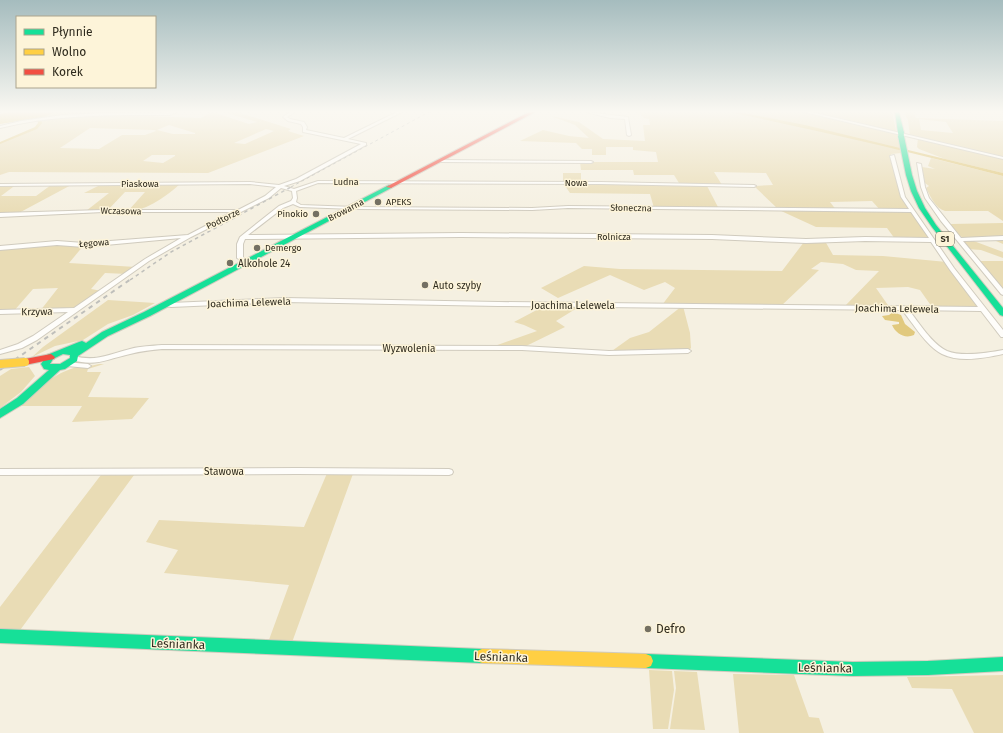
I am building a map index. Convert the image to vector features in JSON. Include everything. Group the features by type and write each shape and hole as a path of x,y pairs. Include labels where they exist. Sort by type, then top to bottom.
{"main road":[{"name":"Browarna","path":"71,357 105,334 247,262 468,146"},
{"name":"S1","path":"903,146 914,191 922,208 934,226 1003,313"},
{"path":"0,364 25,362 50,363 71,357"},
{"path":"0,414 10,407 32,386 50,363 71,357"},
{"name":"Leśnianka","path":"0,636 566,660 672,662 779,667 899,670 940,669 1003,664"}],"street":[{"name":"Podtorze","path":"0,352 12,349 28,342 147,260 189,236 267,197 280,186 298,180 361,146"},
{"path":"952,146 1003,158"},
{"path":"892,156 903,197 952,269 1003,335"},
{"path":"440,161 591,162"},
{"path":"920,164 922,187 928,198 943,220 1003,293"},
{"name":"Ludna","path":"294,190 318,182 398,183"},
{"name":"Piaskowa","path":"0,185 250,183 275,184 280,186"},
{"name":"Nowa","path":"398,183 613,183 754,186"},
{"path":"247,262 240,258 240,244 243,237 281,207 293,202 295,198 294,190 280,186"},
{"name":"Słoneczna","path":"293,202 300,206 306,207 350,208 532,209 568,206 912,211"},
{"name":"Wczasowa","path":"0,215 103,210 241,211"},
{"name":"Rolnicza","path":"295,236 461,234 712,237 806,241 865,239 932,240"},
{"name":"Łęgowa","path":"0,248 57,243 84,245 189,236"},
{"path":"243,237 295,236"},
{"path":"960,240 1003,238"},
{"name":"Joachima Lelewela","path":"161,306 285,300 498,304 983,309"},
{"path":"904,308 932,341 944,352 950,354 980,355 1003,352"},
{"name":"Krzywa","path":"0,312 75,310"},
{"name":"Wyzwolenia","path":"71,357 92,365 130,352 162,347 522,348 609,353 688,351"},
{"name":"Stawowa","path":"0,472 449,472"}],"shaded area":[{"path":"0,146 63,146 60,148 99,149 104,146 278,146 208,173 9,172 0,175","holes":["152,155 175,155 175,156 163,163 143,161"]},
{"path":"579,146 900,146 901,153 891,154 903,197 932,240 895,239 887,228 816,227 779,210 754,186 773,185 766,173 714,172 722,185 706,184 719,209 654,208 650,194 570,193 563,183 563,173 581,173 581,182 679,183 674,175 634,175 633,170 581,170 580,162 658,162 656,152 633,150 633,147 606,147 606,155 592,155 592,149 582,149","holes":["872,201 881,211 837,211 830,202"]},
{"path":"883,146 892,146 1003,173 1003,176"},
{"path":"1003,146 1003,173 945,159 917,147"},
{"path":"931,158 1003,176 1003,221 988,211 942,210 934,202 926,188 929,186 925,183 922,167 935,169 928,166"},
{"path":"17,184 1,196 36,196 51,185 73,184 15,215 0,215 0,185"},
{"path":"102,184 180,184 163,198 142,209 128,211 145,192 125,192 107,211 86,211 109,193 84,193"},
{"path":"1003,223 1003,244 989,238 971,240 1003,252 1003,258 981,250 967,249 960,240 966,239 960,236 950,224"},
{"path":"825,241 833,255 883,256 947,262 955,277 978,307 932,307 920,290 908,287 876,288 890,308 844,307 879,271 856,270 843,264 821,262 811,269 819,270 780,307 683,306 690,333 691,348 688,351 609,353 630,338 649,332 682,306 662,305 675,288 665,282 644,290 610,275 558,298 541,288 584,266 620,269 782,271 804,242"},
{"path":"57,243 84,245 69,263 136,267 127,274 105,273 91,289 102,291 75,310 40,311 58,288 33,289 13,312 0,312 0,248"},
{"path":"977,261 1003,261 1003,293"},
{"path":"108,300 155,303 133,315 108,324 83,340 55,346 32,357 43,347"},
{"path":"548,304 582,305 556,321 565,327 522,348 489,348 537,331 514,322"},
{"path":"893,312 901,315 905,324 915,332 914,335 901,335 892,325 899,324 899,322 885,320 882,316 889,315"},
{"path":"104,364 88,369 87,372 101,372 88,397 149,398 132,419 72,422 82,406 19,406 39,388 61,373 69,369"},
{"path":"29,367 35,376 21,392 0,408 0,376 11,369"},
{"path":"104,471 137,471 15,637 0,636 0,607"},
{"path":"328,471 354,471 290,648 266,648 289,585 164,573 178,550 146,542 159,520 304,527"},
{"path":"649,670 672,671 674,690 668,729 653,729"},
{"path":"674,671 697,672 705,730 670,729 676,688"},
{"path":"733,674 794,675 809,717 819,718 824,733 739,733"},
{"path":"1003,675 1003,733 974,733 952,689 912,688 907,677"}],"railway":[{"path":"291,187 366,146"},
{"path":"130,280 171,252 293,186"},
{"path":"0,370 131,279"}],"traffic: fast":[{"path":"903,146 909,175 914,191 922,208 934,226 1003,313"},
{"path":"75,354 105,334 147,314 389,187"},
{"path":"66,351 82,344"},
{"path":"62,351 74,353 74,359 62,367 47,367 45,364 50,357 62,351"},
{"path":"0,414 20,401 57,368"},
{"path":"0,636 482,656"},
{"path":"646,661 853,669 903,669 1003,664"}],"traffic: slow":[{"path":"0,364 25,362"},
{"path":"482,656 646,661"}],"traffic: jam":[{"path":"389,187 467,146"},
{"path":"25,362 51,357"}],"place":[{"name":"APEKS","path":"378,202"},
{"name":"Pinokio","path":"316,214"},
{"name":"Demergo","path":"257,248"},
{"name":"Alkohole 24","path":"230,263"},
{"name":"Auto szyby","path":"425,285"},
{"name":"Defro","path":"648,629"}]}
